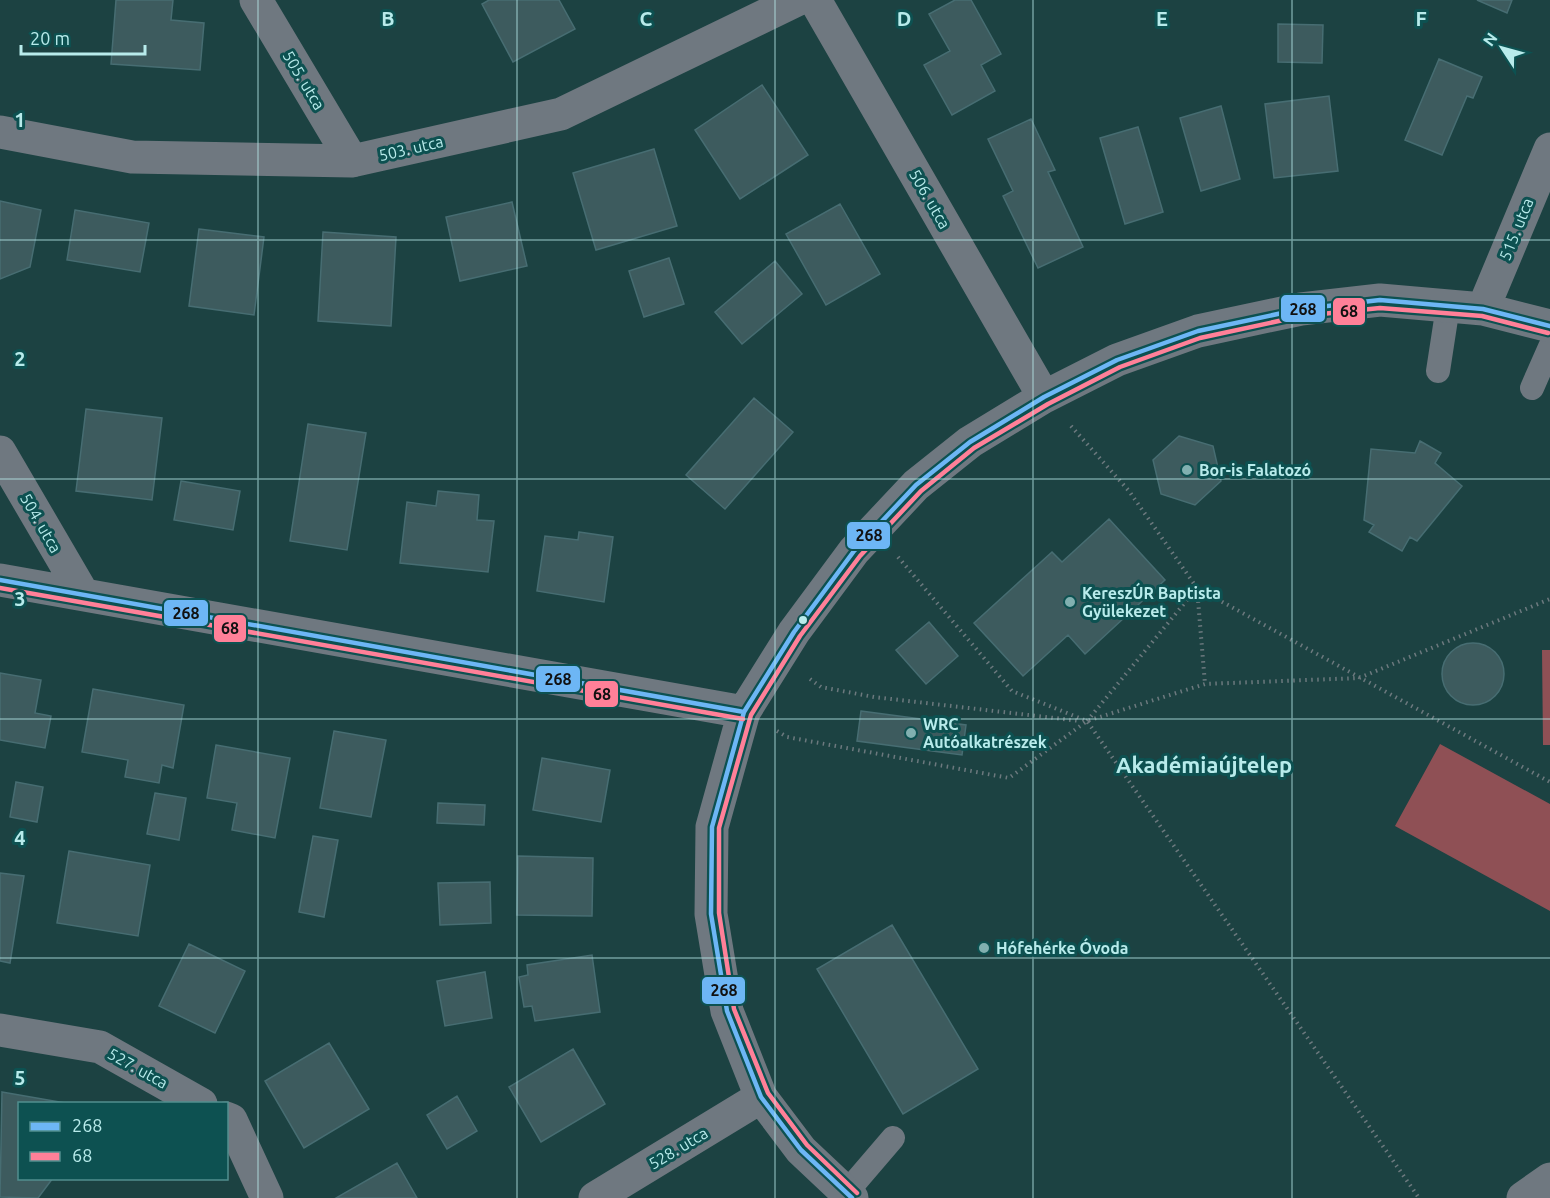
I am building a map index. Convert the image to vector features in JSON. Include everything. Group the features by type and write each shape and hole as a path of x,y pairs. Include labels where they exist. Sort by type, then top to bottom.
{"street":[{"name":"505. utca","path":"256,0 352,161"},
{"name":"503. utca","path":"0,132 132,157 352,161 561,114 796,0"},
{"name":"506. utca","path":"815,0 1044,397"},
{"name":"515. utca","path":"1483,309 1550,149"},
{"path":"849,1196 801,1150 760,1097 727,1011 711,914 712,827 744,712 777,659 854,551 916,485 970,442 1044,397 1117,360 1198,331 1301,309 1380,300 1483,309 1550,326"},
{"name":"504. utca","path":"0,452 83,594"},
{"path":"0,580 744,712"},
{"name":"527. utca","path":"0,1030 100,1047 197,1102"},
{"name":"528. utca","path":"595,1198 760,1097"},
{"path":"228,1119 231,1120 267,1198"},
{"path":"1523,1198 1550,1179"}],"lane":[{"path":"1438,371 1448,306"},
{"path":"1532,388 1550,347"},
{"path":"849,1196 892,1138"}],"path":[{"path":"1044,397 1129,491 1197,588 1550,782"},
{"path":"874,529 1012,691 1087,721 1419,1198"},
{"path":"1197,588 1205,684"},
{"path":"744,712 787,737 1009,778 1087,721 1197,588"},
{"path":"777,659 821,687 874,697 1087,721 1205,684 1359,678 1550,599"}],"shaded area":[{"path":"1542,650 1550,650 1550,745 1543,745"},
{"path":"1440,744 1550,804 1550,911 1395,826"}],"building":[{"path":"116,0 173,0 171,20 204,23 200,70 111,64"},
{"path":"489,0 559,0 575,29 513,62 482,4"},
{"path":"955,0 971,0 1001,54 981,65 995,91 952,115 924,65 950,51 929,14"},
{"path":"1477,0 1512,0 1507,13"},
{"path":"1278,24 1323,25 1322,63 1278,62"},
{"path":"1439,59 1482,77 1473,98 1467,96 1442,155 1405,140"},
{"path":"762,85 808,155 740,199 695,130"},
{"path":"1329,96 1338,171 1274,178 1265,104"},
{"path":"1221,106 1240,179 1201,191 1180,118"},
{"path":"1031,119 1055,170 1048,172 1083,247 1038,268 1003,196 1013,191 988,139"},
{"path":"1138,127 1163,212 1125,224 1100,138"},
{"path":"654,149 677,226 596,250 573,173"},
{"path":"0,201 41,210 30,267 0,279"},
{"path":"512,202 527,266 460,281 446,217"},
{"path":"840,204 880,274 826,305 786,234"},
{"path":"75,210 149,223 140,272 67,260"},
{"path":"199,229 264,237 254,315 189,306"},
{"path":"323,232 396,237 391,326 318,321"},
{"path":"669,258 684,304 644,317 629,271"},
{"path":"775,261 802,294 742,344 715,312"},
{"path":"754,398 793,432 725,509 686,475"},
{"path":"86,409 162,418 152,500 76,491"},
{"path":"308,424 366,433 347,550 290,541"},
{"name":"Bor-is Falatozó","path":"1179,436 1213,446 1221,481 1195,505 1161,494 1153,460"},
{"path":"1420,441 1441,453 1435,463 1462,486 1417,541 1410,537 1402,551 1369,532 1374,525 1364,520 1371,449 1415,453"},
{"path":"181,481 240,491 233,530 174,520"},
{"path":"438,491 479,495 477,520 494,521 488,572 400,563 407,502 436,506"},
{"name":"KereszÚR Baptista Gyülekezet","path":"1109,519 1165,580 1085,654 1068,635 1023,676 974,623 1052,552 1062,562"},
{"path":"579,532 613,537 604,602 537,591 545,536 578,540"},
{"path":"929,622 958,656 926,684 896,650"},
{"path":"1467,643 1479,643 1495,652 1502,662 1504,674 1502,686 1495,696 1479,705 1467,705 1456,700 1447,691 1442,680 1442,668 1447,657 1456,648"},
{"path":"0,673 41,680 35,713 51,716 45,748 0,740"},
{"path":"93,689 184,705 173,768 162,765 159,783 125,777 128,760 82,752"},
{"name":"WRC Autóalkatrészek","path":"861,711 966,725 962,755 857,741"},
{"path":"334,731 386,740 371,817 320,808"},
{"path":"216,745 290,758 275,838 232,830 237,803 207,798"},
{"path":"542,758 610,770 601,822 533,810"},
{"path":"16,782 43,787 37,822 10,817"},
{"path":"155,793 186,798 179,840 147,834"},
{"path":"438,803 485,805 484,825 437,823"},
{"path":"313,836 338,840 324,917 299,912"},
{"path":"69,851 150,865 138,936 57,923"},
{"path":"518,856 593,858 592,916 517,915"},
{"path":"0,873 24,876 10,963 0,961"},
{"path":"490,882 491,923 440,925 438,883"},
{"path":"892,925 978,1069 903,1114 817,969"},
{"path":"189,944 245,971 215,1033 159,1006"},
{"path":"592,955 600,1012 535,1021 532,1006 524,1007 519,977 528,975 527,965"},
{"path":"485,972 492,1018 445,1026 437,981"},
{"path":"329,1043 369,1109 304,1148 265,1081"},
{"path":"573,1049 605,1104 541,1142 509,1087"},
{"path":"2,1092 60,1102 18,1102 18,1180 52,1180 38,1198 0,1197"},
{"path":"457,1096 477,1131 447,1149 427,1115"},
{"path":"397,1163 417,1198 336,1198"}],"transit line":[{"name":"268","path":"852,1198 801,1150 761,1097 727,1011 711,914 712,827 744,712 794,632 854,551 916,485 970,442 1044,397 1117,360 1198,331 1301,309 1380,300 1483,309 1550,326"},
{"name":"68","path":"857,1193 807,1145 768,1093 734,1009 719,913 719,828 751,715 800,636 860,556 921,491 974,448 1048,404 1120,367 1200,338 1302,316 1380,308 1482,316 1548,333"},
{"name":"268","path":"0,580 744,712"},
{"name":"68","path":"0,588 743,719"}],"place":[{"name":"Bor-is Falatozó","path":"1187,470"},
{"name":"KereszÚR Baptista Gyülekezet","path":"1070,602"},
{"name":"WRC Autóalkatrészek","path":"911,733"},
{"name":"Hófehérke Óvoda","path":"984,948"}],"district":[{"name":"Akadémiaújtelep","path":"1204,765"}]}
